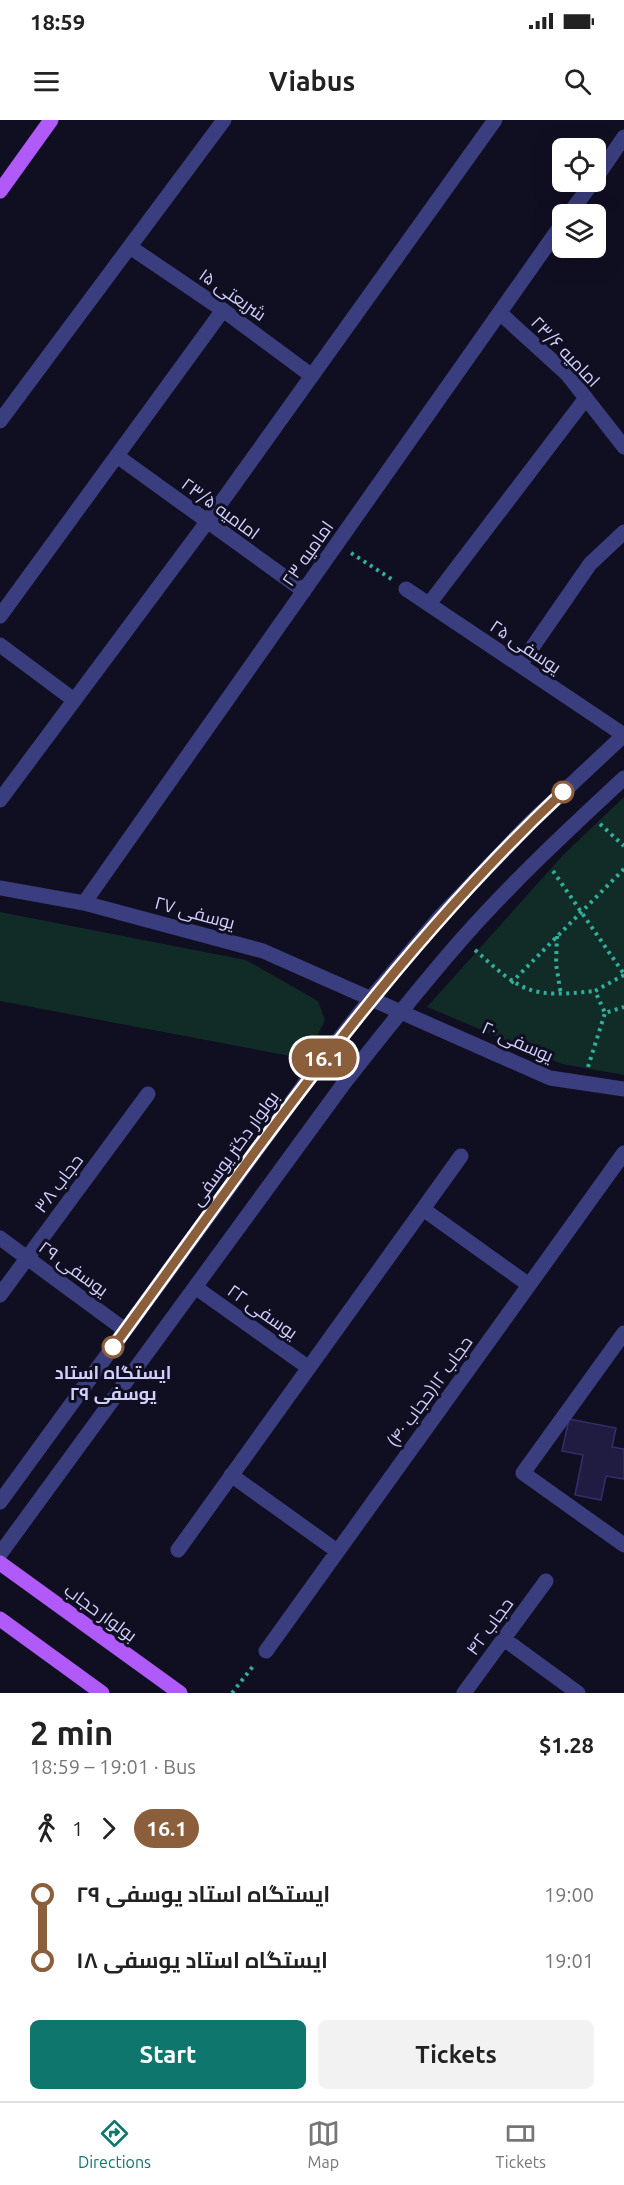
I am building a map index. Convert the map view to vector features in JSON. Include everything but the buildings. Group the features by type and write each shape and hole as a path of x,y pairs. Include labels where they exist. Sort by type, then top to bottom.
{"main road":[{"path":"0,191 51,120"},
{"name":"بولوار حجاب","path":"0,1563 180,1693"},
{"path":"0,1619 102,1693"}],"street":[{"path":"0,421 224,120"},
{"path":"0,800 207,522 495,120"},
{"path":"606,163 624,137"},
{"name":"امامیه ۲۳","path":"84,903 552,238"},
{"name":"شریعتی ۱۵","path":"130,247 223,310 312,376"},
{"path":"0,616 223,310"},
{"name":"امامیه ۲۳/۶","path":"500,313 567,374 624,447"},
{"path":"429,604 586,398"},
{"name":"امامیه ۲۳/۵","path":"117,456 304,591"},
{"path":"520,665 590,564 624,532"},
{"name":"یوسفی ۲۵","path":"406,589 624,735"},
{"path":"0,645 74,700"},
{"name":"بولوار دکتر یوسفی","path":"0,1502 317,1067 372,998 439,918 529,824 624,735"},
{"path":"0,1554 342,1086 401,1011 462,939 542,855 624,778"},
{"name":"یوسفی ۲۷","path":"0,888 84,903 263,951 401,1011"},
{"name":"یوسفی ۲۰","path":"401,1011 550,1078 624,1089"},
{"name":"حجاب ۳۸","path":"0,1294 148,1094"},
{"name":"حجاب ۱۲(حجاب ۴۰)","path":"266,1651 624,1154"},
{"path":"178,1550 461,1156"},
{"path":"423,1209 529,1285"},
{"name":"یوسفی ۲۹","path":"0,1238 125,1330"},
{"name":"یوسفی ۲۲","path":"195,1287 309,1368"},
{"path":"624,1334 523,1473 624,1545"},
{"path":"231,1475 337,1551"},
{"name":"حجاب ۴۲","path":"464,1693 546,1581"},
{"path":"504,1639 578,1693"}],"path":[{"path":"337,544 406,589"},
{"path":"587,812 624,846"},
{"path":"462,939 511,983 536,993 561,995 595,991 624,975 542,855"},
{"path":"511,983 624,869"},
{"path":"616,877 624,879"},
{"path":"557,936 556,964 561,995"},
{"path":"584,1083 605,1013 595,991"},
{"path":"605,1013 624,1007"},
{"path":"232,1693 266,1651"}],"green space":[{"path":"624,797 624,1075 562,1064 427,1007 563,855"},
{"path":"0,912 246,960 318,1001 325,1020 306,1059 0,1001"}],"bus line":[{"name":"16.1","path":"113,1347 317,1067 372,998 439,918 563,792"}],"place":[{"name":"ایستگاه استاد یوسفی ۲۹","path":"113,1347"}]}
